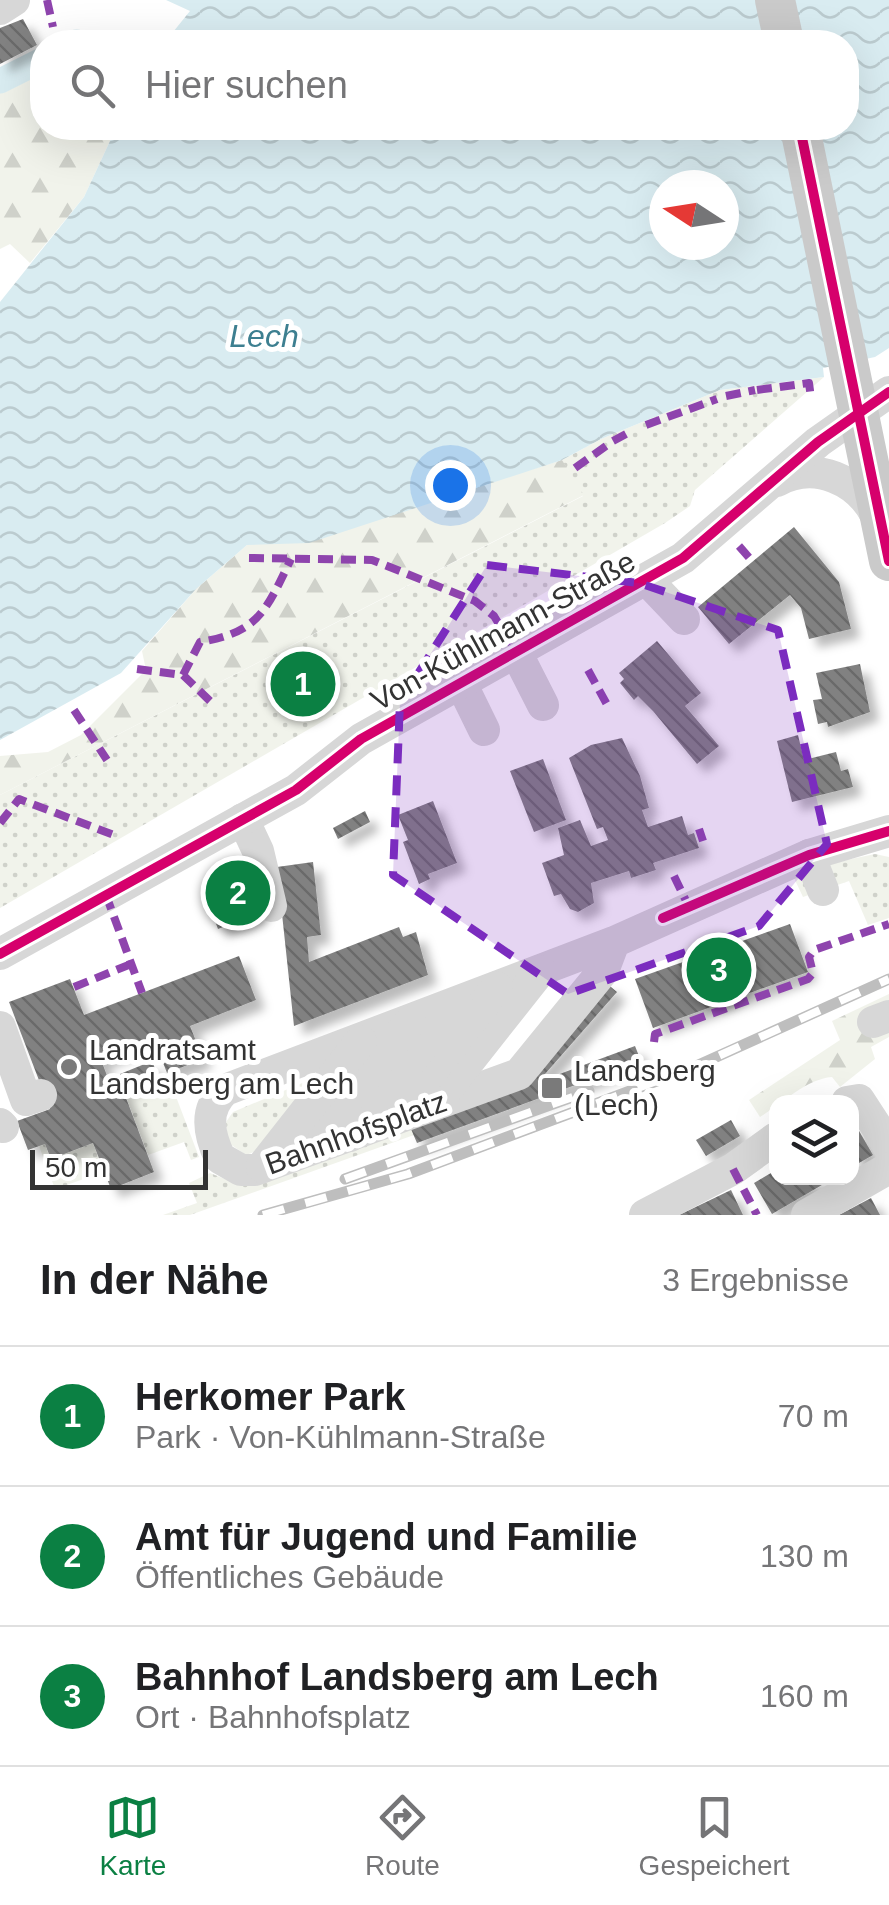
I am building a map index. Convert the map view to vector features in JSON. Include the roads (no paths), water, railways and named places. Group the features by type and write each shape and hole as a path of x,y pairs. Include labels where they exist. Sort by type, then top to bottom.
{"main road":[{"path":"776,0 782,30"},
{"path":"802,140 848,372 873,403 880,522 889,561"}],"street":[{"path":"0,9 14,0"},
{"name":"Von-Kühlmann-Straße","path":"0,954 296,790 362,740 683,558 756,494 873,403"},
{"name":"Von-Kühlmann-Straße","path":"756,494 793,474 830,476 858,488 880,522"},
{"path":"646,579 684,620"},
{"path":"516,652 544,705"},
{"path":"460,683 484,730"},
{"path":"243,819 258,851 270,906"},
{"name":"Bahnhofsplatz","path":"598,948 478,1089 262,1168 240,1170 220,1158 209,1121 217,1097 598,948 809,854 889,831"},
{"path":"809,854 822,890"},
{"path":"435,1104 540,971"},
{"path":"394,1120 498,987"},
{"path":"350,1136 457,1003"},
{"path":"306,1152 412,1020"},
{"path":"0,1027 26,1100 41,1095"},
{"path":"262,1168 362,1039"},
{"path":"859,1100 889,1146"},
{"path":"645,1215 734,1169 769,1143"},
{"path":"808,1215 889,1168"}],"water":[{"name":"Lech","path":"166,0 889,0 889,348 875,357 823,368 824,377 720,390 601,439 562,460 309,543 247,545 196,589 121,673 0,740 0,302 84,197 110,140 859,140 859,30 175,30 190,11"}],"waterway":[{"path":"0,81 30,66"}],"railway":[{"path":"263,1215 408,1174 694,1067 889,979"},
{"path":"345,1179 589,1091"}],"place":[{"name":"Herkomer Park","path":"303,684"},
{"name":"Amt für Jugend und Familie","path":"238,893"},
{"name":"Bahnhof Landsberg am Lech","path":"719,970"},
{"name":"Landratsamt Landsberg am Lech","path":"69,1067"},
{"name":"Landsberg (Lech)","path":"552,1088"}]}
